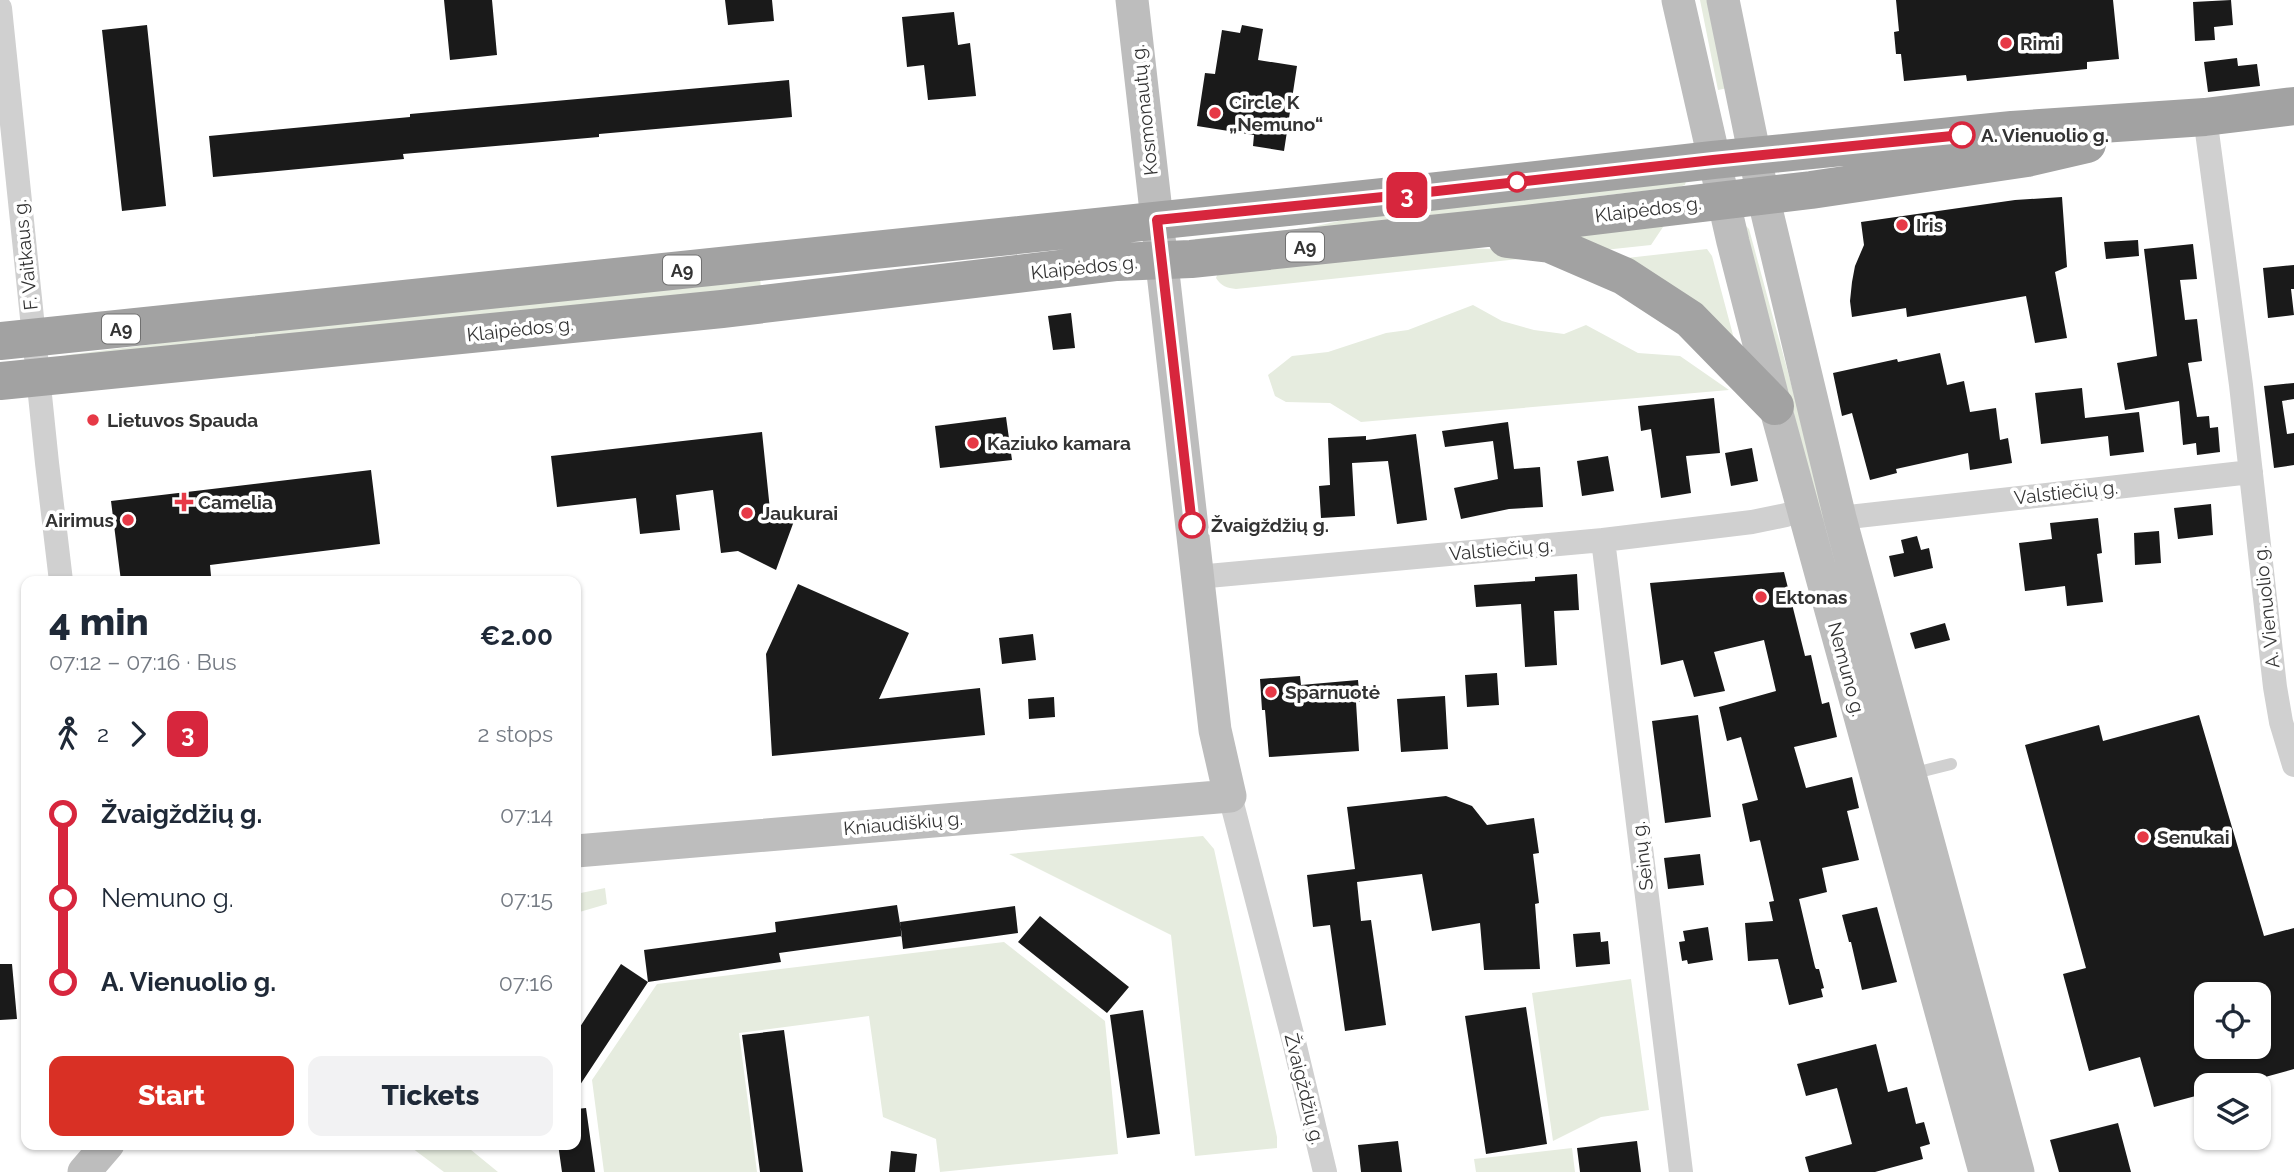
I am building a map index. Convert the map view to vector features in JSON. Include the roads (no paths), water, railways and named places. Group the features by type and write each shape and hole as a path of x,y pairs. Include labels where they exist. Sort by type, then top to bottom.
{"highway":[{"name":"Klaipėdos g.","path":"17,340 1713,160 2012,131 2205,117 2294,106"},
{"name":"Klaipėdos g.","path":"0,381 722,309 1116,262 1449,232 1763,196 2027,158 2205,117"},
{"path":"1449,232 1550,244 1624,276 1690,319 1775,406"}],"main road":[{"name":"Kosmonautų g.","path":"1132,0 1157,220"},
{"name":"Nemuno g.","path":"1678,0 1713,160 1775,406 1985,1172"},
{"name":"Nemuno g.","path":"1723,0 1763,196 1840,517 2018,1172"},
{"name":"Žvaigždžių g.","path":"1157,220 1214,730 1230,796"},
{"name":"Kniaudiškių g.","path":"581,851 1230,796"},
{"path":"84,1172 103,1150"}],"street":[{"name":"F. Vaitkaus g.","path":"0,8 17,340 38,377 60,576"},
{"name":"A. Vienuolio g.","path":"2205,117 2251,472 2294,765"},
{"name":"Valstiečių g.","path":"1840,517 2251,472"},
{"name":"Valstiečių g.","path":"1197,577 1602,540 1752,522 1803,509"},
{"name":"Seinų g.","path":"1602,540 1681,1172"},
{"name":"Žvaigždžių g.","path":"1230,796 1325,1172"}],"lane":[{"path":"1911,774 1951,764"}],"place":[{"name":"Rimi","path":"2006,43"},
{"name":"Circle K „Nemuno“","path":"1215,113"},
{"name":"A. Vienuolio g.","path":"1962,135"},
{"name":"Iris","path":"1902,225"},
{"name":"Lietuvos Spauda","path":"93,420"},
{"name":"Kaziuko kamara","path":"973,443"},
{"name":"Camelia","path":"184,502"},
{"name":"Jaukurai","path":"747,513"},
{"name":"Airimus","path":"128,520"},
{"name":"Žvaigždžių g.","path":"1192,525"},
{"name":"Ektonas","path":"1761,597"},
{"name":"Sparnuotė","path":"1271,692"},
{"name":"Senukai","path":"2143,837"}]}
